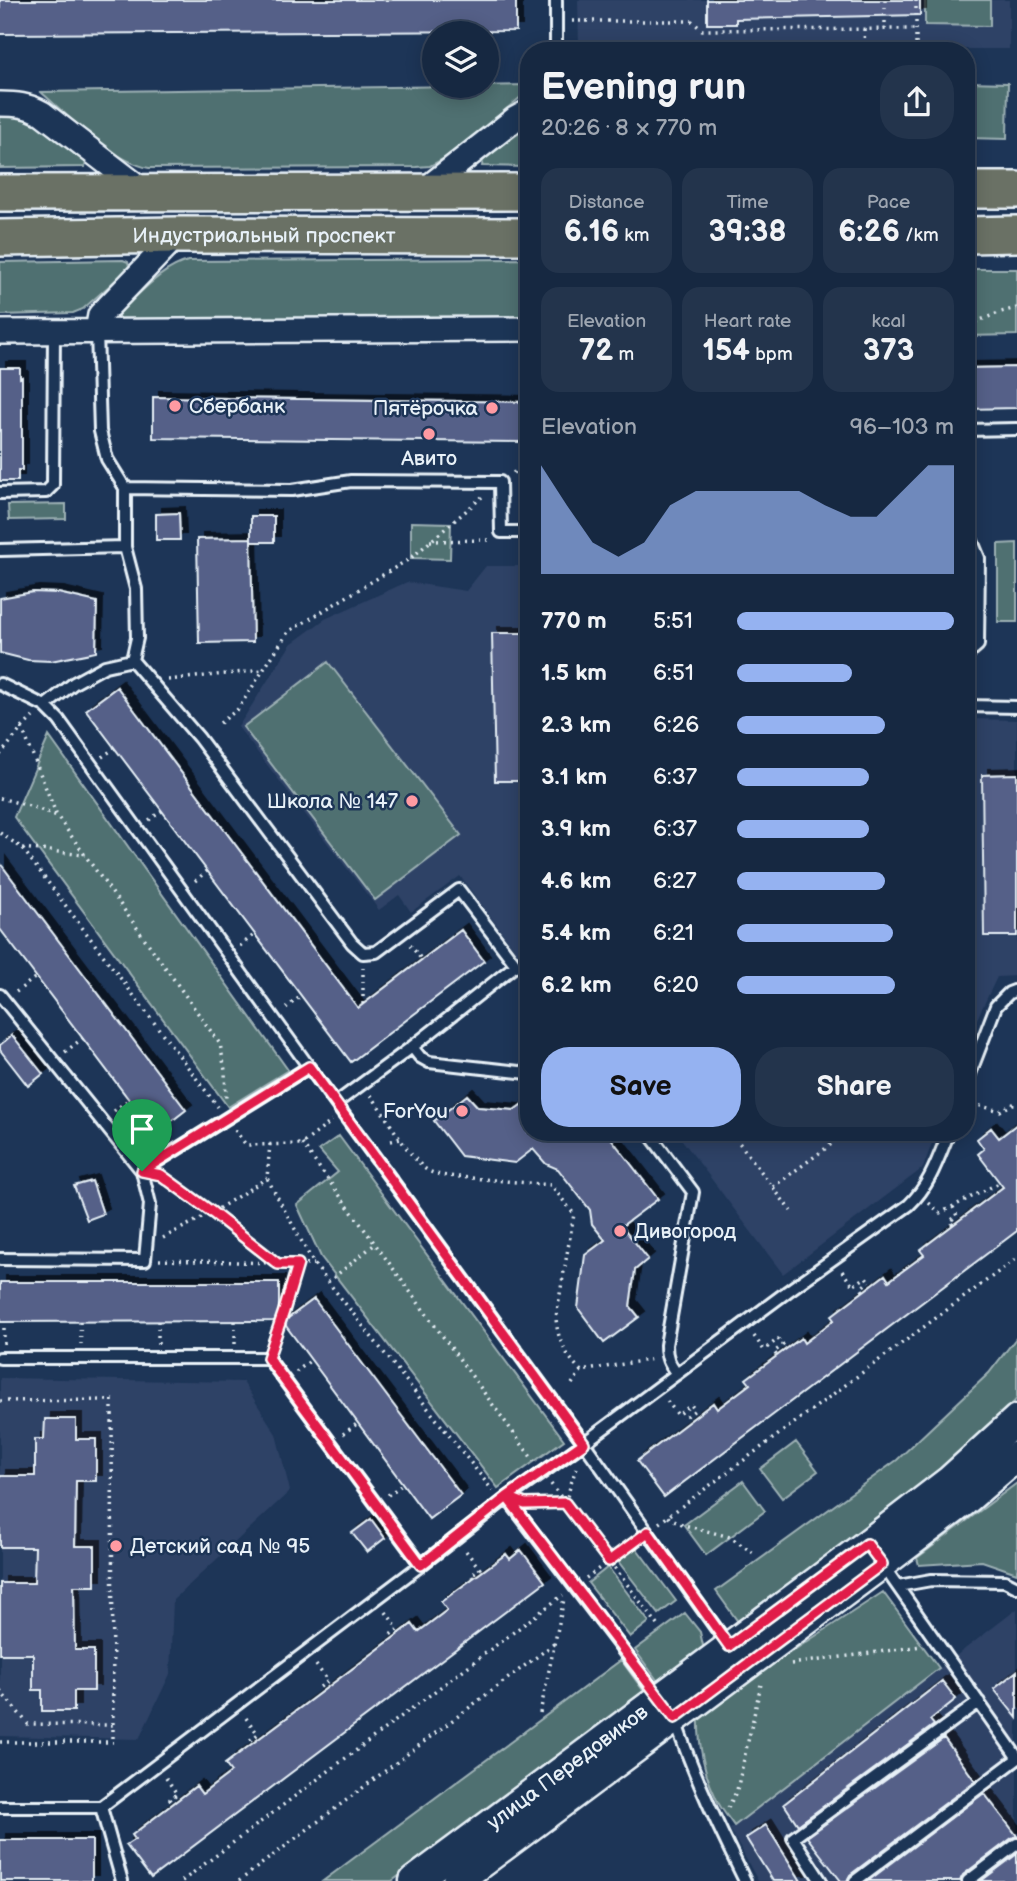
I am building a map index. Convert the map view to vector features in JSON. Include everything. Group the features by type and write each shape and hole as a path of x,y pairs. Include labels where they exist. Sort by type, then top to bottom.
{"main road":[{"path":"975,187 1017,190"},
{"name":"Индустриальный проспект","path":"0,193 520,192"},
{"path":"975,236 1017,234"},
{"name":"Индустриальный проспект","path":"0,238 177,235 520,236"}],"street":[{"name":"Индустриальный проспект","path":"0,104 31,107 43,113 145,192"},
{"path":"422,193 520,116"},
{"path":"97,331 100,315 177,235"},
{"path":"0,332 520,329"},
{"name":"улица Передовиков","path":"882,1565 950,1480 1017,1419"},
{"name":"улица Передовиков","path":"414,1881 667,1708 745,1664 882,1565 965,1501 1017,1456"},
{"name":"улица Передовиков","path":"457,1881 667,1708"}],"lane":[{"path":"556,0 556,42"},
{"path":"0,493 46,492 53,485 54,331"},
{"path":"97,331 100,431 107,459 125,488 125,547 135,589 137,638 132,660"},
{"path":"975,430 1017,429"},
{"path":"125,488 292,490 351,481 500,482 501,531 520,531"},
{"path":"0,550 125,547"},
{"path":"975,548 979,558 978,645 975,648"},
{"path":"132,660 200,738 352,943 363,953 376,952 459,890 516,965 364,1083 340,1108"},
{"path":"45,706 74,683 105,666 132,660"},
{"path":"0,684 45,706 67,732 745,1664"},
{"path":"975,706 1017,707"},
{"path":"975,1061 996,1006 1009,993 1017,990"},
{"path":"0,1259 145,1260 150,1204 142,1171 2,998"},
{"path":"412,1047 420,1057 429,1062 520,1072"},
{"path":"142,1171 309,1067"},
{"path":"655,1141 692,1192 666,1345 666,1357 677,1374"},
{"path":"0,1807 100,1807 507,1497 909,1205 920,1195 930,1179 942,1141"},
{"path":"2,1358 268,1358 421,1565"},
{"path":"507,1497 667,1708 745,1881"},
{"path":"882,1565 931,1580 1005,1581 1017,1587"},
{"path":"855,1881 1017,1758 882,1565"},
{"path":"821,1881 793,1838 979,1702"},
{"path":"100,1807 122,1881"},
{"path":"968,1881 1017,1844"}],"path":[{"path":"884,0 885,29"},
{"path":"916,0 916,42"},
{"path":"556,21 692,21 702,30 916,29"},
{"path":"864,29 865,42"},
{"path":"975,321 1017,308"},
{"path":"220,723 237,709 288,632 411,558 500,482"},
{"path":"430,541 489,540"},
{"path":"151,682 263,670"},
{"path":"0,755 45,706"},
{"path":"22,728 57,816 220,1044 225,1070 226,1118"},
{"path":"0,798 57,816"},
{"path":"0,833 22,848 246,1145 302,1144 340,1108"},
{"path":"22,848 85,855"},
{"path":"363,953 363,1004"},
{"path":"2,998 36,976"},
{"path":"53,1062 83,1038"},
{"path":"364,1083 415,1159 425,1168 438,1175 551,1185 574,1214 556,1317 557,1333 564,1350 581,1371"},
{"path":"975,1104 1000,1111 1017,1102"},
{"path":"391,1141 401,1139"},
{"path":"738,1141 791,1211"},
{"path":"773,1187 836,1141"},
{"path":"270,1144 267,1178 314,1264 496,1494 525,1504 565,1503"},
{"path":"302,1144 657,1625"},
{"path":"142,1171 161,1175 278,1264"},
{"path":"148,1246 213,1213 267,1178"},
{"path":"920,1195 940,1213 999,1183"},
{"path":"953,1207 957,1216 950,1222 953,1225"},
{"path":"328,1282 376,1243"},
{"path":"575,1586 1017,1258"},
{"path":"834,1259 853,1286 866,1277 869,1281 861,1288 863,1291"},
{"path":"145,1260 314,1264"},
{"path":"268,1358 298,1264"},
{"path":"80,1321 81,1358"},
{"path":"158,1321 158,1358"},
{"path":"235,1321 235,1358"},
{"path":"2,1358 4,1322"},
{"path":"744,1323 764,1350 778,1339 783,1345 774,1352 777,1356"},
{"path":"572,1384 581,1371 666,1357"},
{"path":"658,1388 678,1415 691,1405 695,1410 687,1416 690,1421"},
{"path":"0,1401 112,1400 113,1725 113,1740 0,1742"},
{"path":"565,1503 584,1443"},
{"path":"667,1517 684,1525 730,1537 755,1554"},
{"path":"456,1538 480,1569 471,1575 473,1578"},
{"path":"182,1881 565,1593 540,1713"},
{"path":"376,1599 398,1629 390,1635 392,1639"},
{"path":"239,1881 555,1643"},
{"path":"779,1665 938,1644"},
{"path":"306,1652 328,1681 320,1688 323,1691"},
{"path":"719,1828 737,1790 745,1664"},
{"path":"0,1691 28,1724 113,1725"},
{"path":"0,1702 5,1697"},
{"path":"237,1705 258,1734 249,1741 251,1744"},
{"path":"173,1803 170,1799 177,1794"}],"shaded area":[{"path":"578,0 1009,0 1009,49 975,49 975,42 579,42"},
{"name":"Школа № 147","path":"486,566 520,566 520,956 460,876 411,912 399,895 379,910 238,727 291,644 325,619 407,582 466,591"},
{"path":"975,719 1017,720 1017,976 997,977 975,1023"},
{"path":"683,1141 933,1141 923,1168 783,1274"},
{"name":"Детский сад № 95","path":"0,1378 243,1382 276,1434 290,1491 173,1600 170,1674 139,1739 0,1736"},
{"path":"1017,1609 1017,1881 758,1881 730,1829"}],"green space":[{"path":"925,0 990,0 990,26 925,25"},
{"path":"975,82 1008,83 1007,139 975,138"},
{"path":"499,85 520,85 520,98 475,135 430,166 149,168 121,157 78,125 41,92 422,87 422,98 499,98"},
{"path":"0,115 21,116 35,122 86,161 85,167 0,168"},
{"path":"520,133 520,167 482,166 483,160"},
{"path":"520,259 520,317 119,319 119,312 160,275 188,261"},
{"path":"0,262 128,262 127,270 83,309 73,313 0,315"},
{"path":"975,269 1017,269 1017,335 975,336"},
{"path":"66,504 66,519 9,520 8,505"},
{"path":"411,522 451,523 450,559 411,558"},
{"path":"1017,543 1017,622 998,622 998,544"},
{"path":"328,662 461,835 375,900 243,727"},
{"path":"49,736 288,1070 228,1107 14,817"},
{"path":"339,1136 564,1440 498,1488 321,1257 297,1205 338,1172 319,1150"},
{"path":"1017,1337 1017,1398 1014,1402 972,1445 739,1623 716,1591 897,1460 989,1373"},
{"path":"796,1442 818,1471 782,1498 760,1469"},
{"path":"743,1481 765,1511 706,1555 684,1525"},
{"path":"1017,1483 1017,1573 982,1561 919,1565 917,1558"},
{"path":"635,1546 676,1601 659,1614 617,1560"},
{"path":"608,1567 649,1622 630,1637 588,1583"},
{"path":"883,1592 939,1668 734,1826 708,1779 701,1748 699,1717"},
{"path":"685,1613 700,1632 704,1650 660,1684 635,1650"},
{"path":"621,1660 645,1693 392,1881 323,1881"}],"building":[{"path":"0,0 516,0 516,31 499,31 499,21 422,21 422,32 0,34"},
{"path":"707,0 920,0 920,15 736,19 736,24 707,24"},
{"path":"1017,367 1017,408 975,409 975,368"},
{"path":"0,368 20,368 20,378 22,377 22,470 18,470 18,481 0,481"},
{"path":"153,397 520,402 520,442 153,438"},
{"path":"179,513 180,540 156,540 156,514"},
{"path":"251,516 274,516 274,542 251,542"},
{"path":"251,538 253,642 199,643 197,539"},
{"path":"33,592 58,593 97,602 96,652 51,661 28,660 0,653 0,598"},
{"path":"492,633 520,633 520,781 495,781"},
{"path":"117,687 358,1008 461,930 484,961 351,1062 86,710"},
{"path":"1017,774 1017,936 984,936 982,775"},
{"path":"0,863 186,1110 155,1134 0,929"},
{"path":"12,1035 43,1074 28,1086 0,1050 0,1045"},
{"path":"467,1095 478,1107 514,1110 520,1106 520,1141 613,1141 658,1199 622,1226 648,1259 635,1270 630,1306 639,1317 604,1343 578,1308 585,1255 605,1240 592,1224 590,1210 558,1169 546,1164 533,1149 515,1163 461,1156 434,1121"},
{"path":"1017,1124 1017,1231 664,1497 637,1461 713,1403 717,1409 750,1384 746,1379 801,1338 804,1343 834,1320 831,1316 885,1275 889,1281 924,1255 920,1250 1003,1187 978,1154 984,1149 977,1139 991,1128 999,1138"},
{"path":"92,1181 103,1214 87,1220 74,1186"},
{"path":"0,1282 279,1282 279,1321 0,1322"},
{"path":"314,1299 461,1495 429,1519 283,1322"},
{"path":"45,1419 76,1419 76,1439 96,1439 96,1481 76,1481 75,1546 95,1546 95,1586 74,1586 75,1650 94,1650 94,1691 74,1691 74,1711 42,1711 42,1690 33,1690 33,1654 0,1654 0,1583 34,1583 35,1547 0,1547 0,1476 35,1476 35,1439 44,1439"},
{"path":"371,1519 385,1538 367,1552 352,1533"},
{"path":"521,1550 545,1582 151,1878 126,1845 135,1839 132,1835 196,1786 202,1794 231,1772 225,1764 412,1624 418,1632 447,1610 441,1602 506,1554 510,1559"},
{"path":"1017,1671 1017,1718 994,1689"},
{"path":"942,1681 956,1699 930,1720 934,1725 798,1825 784,1804"},
{"path":"944,1738 975,1781 850,1875 847,1881 841,1881 807,1837"},
{"path":"984,1793 1017,1836 963,1875 960,1881 868,1881"},
{"path":"766,1825 801,1881 773,1881 746,1838"},
{"path":"0,1840 92,1840 92,1881 0,1881"},
{"path":"1017,1854 1017,1881 981,1881"}],"place":[{"name":"Сбербанк","path":"175,406"},
{"name":"Пятёрочка","path":"492,408"},
{"name":"Авито","path":"429,434"},
{"name":"Школа № 147","path":"412,801"},
{"name":"ForYou","path":"462,1111"},
{"name":"Дивогород","path":"620,1231"},
{"name":"Детский сад № 95","path":"116,1546"}],"route":[{"path":"142,1171 161,1175 278,1264 298,1264 268,1358 421,1565 507,1497 525,1504 565,1503 609,1561 648,1532 729,1646 867,1544 882,1564 675,1718 507,1497 584,1443 309,1067 142,1171"}]}
